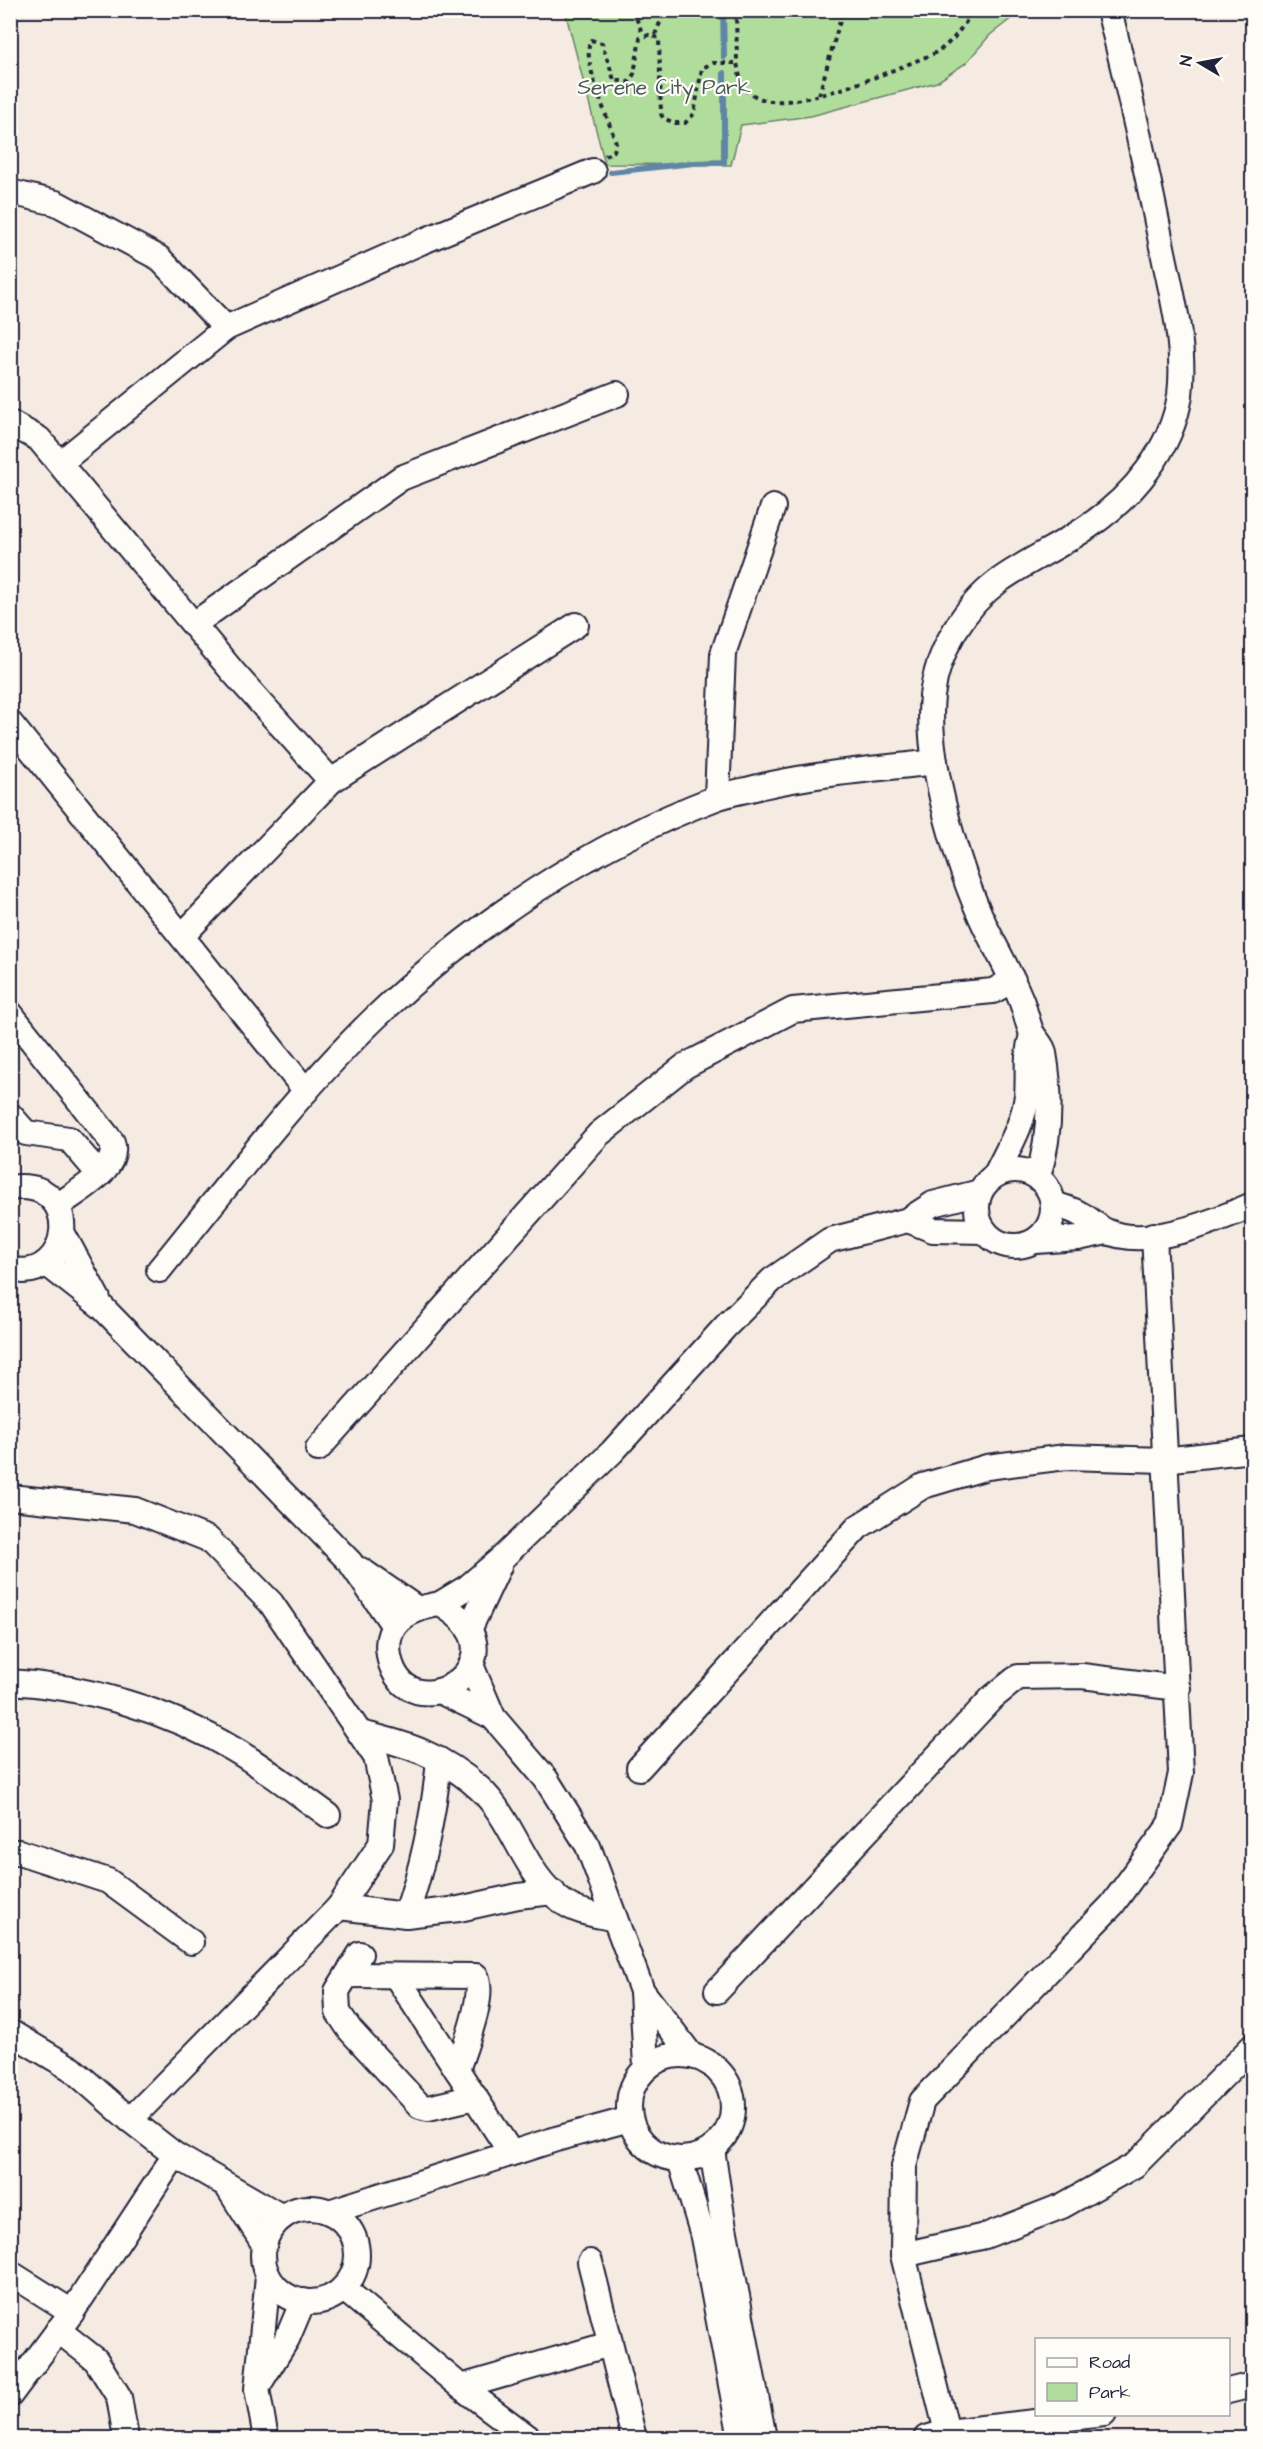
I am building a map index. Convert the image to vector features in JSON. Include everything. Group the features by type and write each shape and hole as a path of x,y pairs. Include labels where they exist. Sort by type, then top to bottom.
{"street":[{"path":"1038,1176 1046,1151 1048,1131 1044,1049 1032,1035 1013,980 966,880 935,762 931,726 932,695 948,642 964,615 998,581 1090,526 1131,492 1153,464 1168,433 1179,398 1183,352 1136,117 1109,10"},
{"path":"60,463 226,328 421,242 593,171"},
{"path":"10,192 56,203 159,258 226,328"},
{"path":"194,624 401,478 617,394"},
{"path":"10,423 39,439 194,624 331,781"},
{"path":"717,797 723,654 774,507"},
{"path":"182,936 331,781 576,625"},
{"path":"10,723 306,1091"},
{"path":"159,1270 306,1091 376,1017 453,950 536,890 624,839 717,797 835,772 935,762"},
{"path":"318,1449 599,1134 685,1066 793,1010 993,991 1013,980"},
{"path":"10,1013 112,1142 114,1157 99,1174 58,1206"},
{"path":"996,1174 1010,1169 1024,1170 1038,1176 1049,1188 1054,1204 1052,1218 1046,1231 1036,1240 1022,1246 1008,1246 994,1240 984,1231 977,1212 980,1192 996,1174 1022,1119 1027,1097 1026,1055 1032,1035"},
{"path":"10,1115 26,1133 69,1139 99,1174"},
{"path":"10,1188 36,1188 49,1196 58,1206 63,1219 60,1246 46,1263 29,1270 10,1269"},
{"path":"494,1717 440,1691 419,1689 400,1679 388,1654 389,1639 394,1626 404,1615 416,1608 440,1604 468,1587 502,1558 612,1452 725,1327 772,1280 830,1240 908,1220 933,1204 980,1192"},
{"path":"1054,1204 1079,1213 1107,1232 1127,1236 1154,1235 1211,1223 1252,1205"},
{"path":"908,1220 933,1230 984,1231"},
{"path":"1036,1240 1078,1238 1107,1232"},
{"path":"63,1234 102,1306"},
{"path":"1096,2416 937,2435 903,2255 904,2166 922,2101 1112,1905 1170,1825 1181,1773 1154,1235"},
{"path":"46,1263 102,1306 350,1562 394,1626"},
{"path":"639,1768 858,1527 923,1486 987,1467 1066,1456 1164,1460 1252,1450"},
{"path":"10,1497 135,1510 208,1539 271,1603 360,1733 376,1757 386,1800 381,1844 339,1907 130,2120"},
{"path":"469,1630 502,1558"},
{"path":"350,1562 416,1608"},
{"path":"440,1604 460,1616 469,1630 475,1648 471,1665 458,1682 440,1691"},
{"path":"471,1665 494,1717 546,1779 588,1846 642,1991 691,2055"},
{"path":"717,1991 992,1698 1018,1677 1082,1676 1178,1688"},
{"path":"10,1682 44,1684 147,1708 233,1749 328,1815"},
{"path":"360,1733 405,1743 439,1760 480,1789 504,1818 536,1877 563,1903 615,1919"},
{"path":"406,1915 422,1870 435,1812 439,1760"},
{"path":"10,1852 108,1881 191,1942"},
{"path":"339,1907 406,1915 459,1910 518,1896 553,1892"},
{"path":"360,1954 337,1991 338,2012 350,2030 420,2106 428,2108 475,2097"},
{"path":"346,1975 476,1976 479,1989 476,2010 457,2070"},
{"path":"396,1976 511,2153"},
{"path":"642,1991 646,2067"},
{"path":"10,2032 72,2069 130,2120 175,2155 282,2217"},
{"path":"903,2255 985,2236 1062,2206 1135,2165 1252,2047"},
{"path":"675,2054 691,2055 714,2066 730,2086 734,2104 732,2121 724,2137 712,2149 697,2157 680,2160 666,2158 643,2143 630,2119 631,2091 646,2067 659,2058 675,2054"},
{"path":"329,2212 351,2231 355,2242 355,2267 343,2288 317,2301 303,2301 282,2293 268,2276 263,2261 264,2244 270,2229 282,2217 305,2208 329,2212 511,2153 630,2119"},
{"path":"712,2149 723,2222 764,2439"},
{"path":"10,2396 65,2321 175,2155"},
{"path":"680,2160 702,2232 741,2439"},
{"path":"226,2184 264,2244"},
{"path":"351,2231 394,2190"},
{"path":"590,2262 634,2439"},
{"path":"10,2273 65,2321 96,2360 119,2397 126,2439"},
{"path":"266,2439 256,2389 268,2276"},
{"path":"343,2288 461,2387 529,2439"},
{"path":"256,2389 287,2338 303,2301"},
{"path":"461,2387 610,2344"},
{"path":"1230,2390 1252,2385"}],"path":[{"path":"633,10 643,36"},
{"path":"654,36 665,10"},
{"path":"736,10 737,63 742,87 754,96 778,101 819,95 938,52 953,39 975,10"},
{"path":"819,95 841,11"},
{"path":"643,36 659,38 661,114 668,121 685,123 691,119 702,68 713,63 737,63"},
{"path":"593,171 601,159 614,151 616,143 600,100 588,44 594,39 602,43 614,80 628,82 634,74 638,43 643,36"}],"green space":[{"name":"Serene City Park","path":"565,10 1021,11 990,35 966,63 937,82 811,116 741,125 731,165 605,164"}],"waterway":[{"path":"723,10 724,57"},
{"path":"611,172 724,162 724,73"}]}
